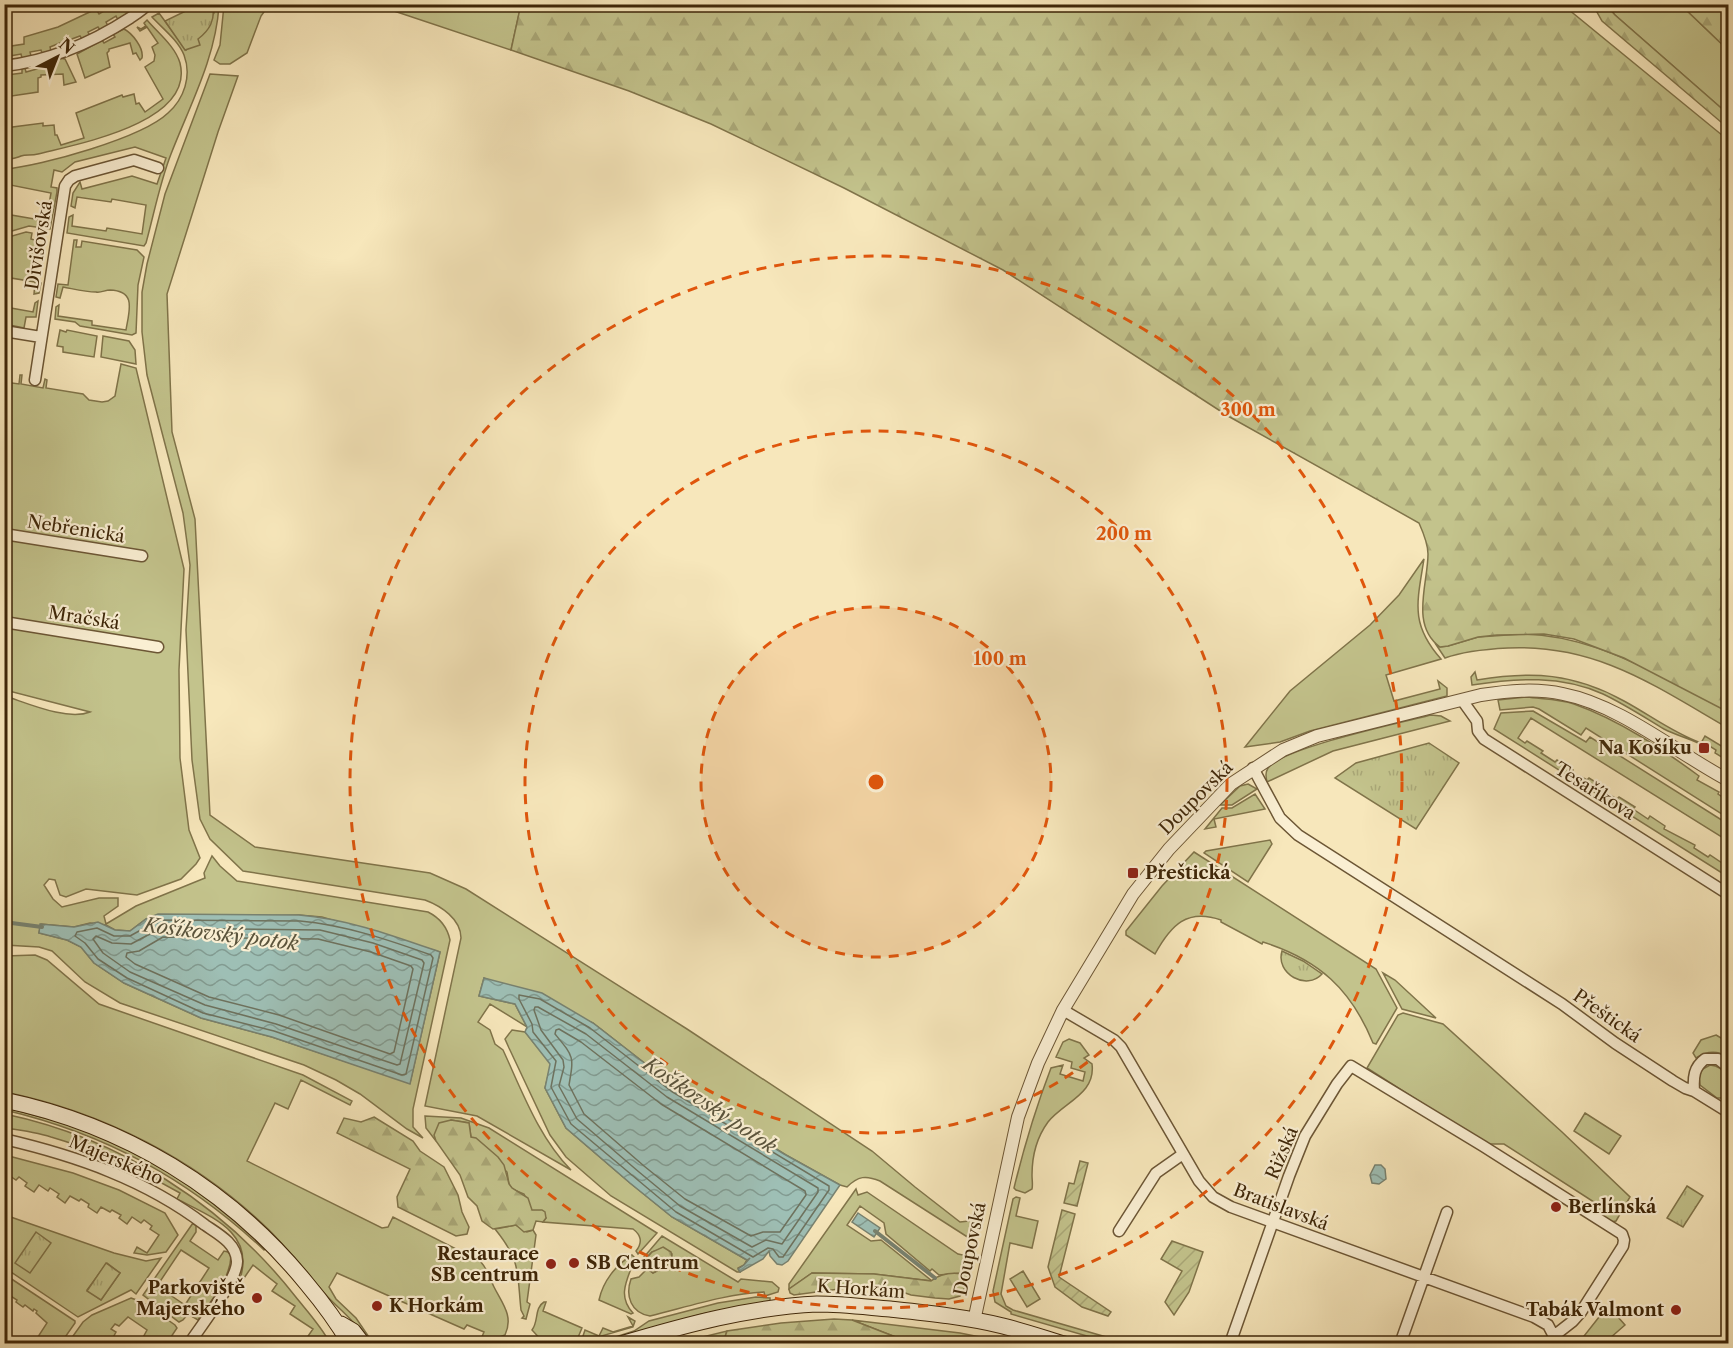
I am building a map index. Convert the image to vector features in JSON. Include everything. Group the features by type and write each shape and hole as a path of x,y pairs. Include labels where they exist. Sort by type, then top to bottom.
{"main road":[{"path":"4,1100 68,1117 104,1130 150,1153 203,1185 259,1231 296,1270 338,1323 350,1344"},
{"name":"K Horkám","path":"621,1344 689,1324 737,1314 816,1304 853,1305 974,1321 1002,1326 1064,1344"},
{"path":"338,1323 353,1331 363,1344"}],"street":[{"path":"4,66 21,64 68,50 108,31 148,5"},
{"name":"Divišovská","path":"35,380 65,186 75,176 134,160 158,168"},
{"path":"4,331 41,337"},
{"name":"Nebřenická","path":"4,534 142,556"},
{"name":"Mračská","path":"4,622 158,647"},
{"name":"Doupovská","path":"974,1321 1018,1117 1038,1063 1063,1010 1133,894 1205,809 1231,784 1253,768 1283,750 1317,736 1462,700 1522,690 1561,693 1576,697 1626,720 1728,780"},
{"name":"Tesaříkova","path":"1462,700 1477,721 1478,730 1484,739 1728,894"},
{"name":"Přeštická","path":"1253,768 1280,818 1298,835 1562,1004 1615,1043 1685,1088 1694,1090 1728,1112"},
{"name":"Bratislavská","path":"1063,1010 1114,1040 1121,1047 1199,1181 1213,1197 1231,1207 1538,1319 1548,1325 1556,1339"},
{"path":"1694,1090 1695,1071 1703,1061 1711,1058 1718,1059 1728,1067"},
{"name":"Rižská","path":"1230,1341 1305,1136 1337,1084 1351,1066 1493,1152 1617,1230 1623,1237 1623,1246 1581,1312 1556,1339"},
{"name":"Majerského","path":"4,1139 91,1163 140,1184 195,1217 232,1246 237,1261 235,1275 189,1344"},
{"path":"1119,1231 1156,1173 1184,1154"},
{"path":"1400,1344 1447,1212"}],"green space":[{"path":"521,4 1563,5 1728,140 1728,712 1624,658 1574,639 1544,634 1497,635 1478,637 1440,647 1431,638 1425,627 1423,616 1428,554 1419,523 1228,416 1003,270 844,188 711,124 629,91 511,50"},
{"path":"114,5 135,5 118,20 116,16 106,22 108,26 100,30 98,27 88,32 90,36 82,39 80,36 69,40 70,44 62,47 60,43 50,47 51,51 30,52 31,56 22,58 21,54 10,56 10,60 5,61 5,47 24,44 24,37 58,27 96,9 99,14"},
{"path":"198,5 213,5 212,20 209,28 198,39 200,45 185,50 165,21"},
{"path":"213,5 219,5 208,62 167,165 144,246 67,233 69,217 73,215 72,226 106,231 107,228 142,234 146,205 112,199 111,202 77,197 75,208 71,206 73,193 80,182 82,189 132,176 157,184 166,158 135,147 75,162 62,172 54,170 51,187 57,188 57,192 50,229 29,226 5,233 5,214 46,221 51,193 5,184 5,169 66,157 114,141 137,132 168,113 178,101 185,87 186,63 178,44 152,17 159,13 186,50 197,39 214,13"},
{"path":"224,5 269,5 261,16 247,53 230,64 220,64 214,60 220,45"},
{"path":"376,5 521,5 511,50"},
{"path":"1593,5 1606,5 1728,114 1728,128 1602,21"},
{"path":"1606,5 1681,5 1728,50 1728,114 1615,15"},
{"path":"1681,5 1728,5 1728,50"},
{"path":"147,20 170,45 180,63 180,84 170,101 152,116 104,137 5,160 5,128 43,123 43,126 54,125 55,135 61,145 84,138 76,113 122,95 123,97 134,94 136,104 139,103 145,112 163,99 145,67 154,61 155,55 152,47 158,43 147,27 140,31 137,27 141,29 146,26 144,23"},
{"path":"124,29 137,41 142,58 140,60 136,53 133,54 130,43 109,49 107,53 110,67 85,78 77,54 102,40 104,43 115,37 113,34"},
{"path":"59,58 65,59 76,82 64,85 63,74 41,75 38,78 38,92 5,97 4,71 7,75 22,73 22,68 25,68 26,72 37,69 37,65 40,64 42,68 53,65 52,61"},
{"path":"210,74 238,76 167,294 172,432 195,519 210,815 255,847 430,873 466,889 687,1029 872,1151 960,1222 969,1221 976,1216 969,1238 880,1181 862,1178 847,1187 840,1185 786,1155 674,1086 593,1023 484,978 479,996 515,1004 527,1027 490,1004 478,1022 490,1030 495,1044 503,1050 540,1129 571,1170 477,1116 425,1106 461,938 454,919 425,900 243,871 210,839 200,819 192,760 186,630 190,565 183,513 147,375 142,332 142,292 165,194"},
{"path":"26,232 32,233 31,239 38,241 32,279 41,283 39,293 34,294 35,282 5,277 5,238"},
{"path":"74,240 77,240 76,247 81,247 82,241 137,250 144,257 138,285 136,333 132,335 55,319 56,307 59,305 58,316 92,321 92,325 126,330 129,303 128,298 119,291 92,292 63,287 60,298 56,297 58,284 68,285"},
{"path":"38,301 36,317 26,317 24,328 5,324 5,307 33,312 35,303"},
{"path":"60,330 97,336 94,357 63,352 63,347 57,346"},
{"path":"103,336 129,341 135,350 136,364 101,357"},
{"path":"121,364 136,368 184,569 179,670 180,758 189,830 200,858 181,879 137,895 86,889 66,897 60,895 55,880 49,879 44,885 53,899 62,907 99,898 118,898 118,906 104,916 106,924 136,906 205,878 204,873 212,856 237,881 432,914 445,927 450,940 413,1109 413,1127 423,1138 360,1094 304,1065 120,1003 85,982 52,951 39,947 5,945 5,696 59,713 90,712 5,690 5,382 19,384 20,375 22,375 21,384 43,388 45,379 47,380 46,388 83,394 89,400 102,402 115,396","holes":["299,915 322,917 440,952 410,1083 272,1037 201,1018 124,983 94,963 81,947 67,940 39,933 41,924 74,927 90,923 106,925 115,930 130,931 146,919"]},
{"path":"1424,559 1418,601 1420,624 1424,635 1441,659 1386,675 1394,701 1440,689 1438,681 1447,688 1447,696 1310,731 1280,742 1245,747 1290,691 1370,625 1399,595"},
{"path":"1522,634 1579,642 1632,662 1728,712 1728,728 1650,683 1597,660 1570,653 1508,648 1468,652 1445,658 1435,643 1440,647 1478,637"},
{"path":"1475,672 1477,680 1534,675 1588,685 1624,701 1691,739 1701,743 1705,736 1728,750 1728,761 1715,753 1716,750 1708,745 1706,747 1669,731 1619,702 1587,688 1539,680 1472,685 1471,677"},
{"path":"1527,697 1574,704 1607,718 1639,736 1699,776 1697,780 1719,792 1718,794 1728,801 1728,818 1586,728 1581,735 1533,707 1500,710 1498,700"},
{"path":"1533,711 1586,742 1590,737 1728,824 1728,841 1531,718 1518,738 1543,751 1541,753 1555,762 1557,760 1573,770 1571,773 1587,780 1589,778 1605,788 1603,791 1617,799 1619,797 1648,819 1650,816 1665,826 1664,829 1695,845 1694,848 1725,865 1728,874 1722,873 1494,729 1501,713"},
{"path":"1431,715 1441,716 1450,721 1333,751 1267,782 1268,768 1295,752"},
{"path":"1429,743 1459,763 1416,829 1335,778 1356,763"},
{"path":"1248,784 1257,789 1232,805 1220,805 1240,786"},
{"path":"1255,794 1265,809 1214,819 1216,827 1205,829 1222,808 1232,808"},
{"path":"1270,840 1272,844 1248,882 1204,853 1206,851"},
{"path":"1194,852 1376,969 1397,1008 1376,1044 1373,1043 1354,1007 1331,979 1301,958 1283,949 1263,942 1262,944 1221,920 1199,916 1181,922 1167,935 1155,954 1126,935 1126,931 1162,886"},
{"path":"1282,951 1322,974 1308,981 1294,978 1283,967"},
{"path":"35,955 47,960 99,1004 303,1075 352,1101 350,1105 301,1080 288,1109 275,1103 247,1161 382,1228 388,1227 393,1217 480,1261 487,1270 506,1310 508,1322 505,1335 483,1343 481,1339 484,1332 467,1325 464,1329 337,1273 329,1287 336,1299 356,1318 373,1343 368,1343 354,1323 269,1230 211,1182 147,1142 113,1126 77,1112 5,1092 5,956"},
{"path":"1383,973 1395,980 1436,1018 1402,1009"},
{"path":"1403,1013 1443,1024 1630,1197 1616,1221 1611,1222 1592,1210 1597,1208 1597,1204 1504,1144 1486,1144 1367,1068 1398,1015"},
{"path":"512,1030 525,1032 551,1064 545,1088 566,1128 672,1217 747,1260 738,1268 740,1272 611,1196 566,1157 550,1135 505,1039"},
{"path":"1716,1035 1728,1042 1728,1058 1712,1052 1696,1058 1693,1053 1701,1040"},
{"path":"1069,1039 1080,1043 1089,1055 1084,1058 1092,1064 1092,1074 1089,1083 1078,1097 1055,1115 1044,1128 1034,1154 1032,1189 1025,1193 1014,1188 1040,1097 1051,1068 1063,1065 1060,1074 1083,1081 1085,1072 1071,1068 1072,1062 1056,1057 1063,1042"},
{"path":"1710,1065 1724,1072 1728,1082 1727,1098 1717,1098 1700,1085 1701,1070"},
{"path":"5,1107 95,1134 148,1160 198,1192 265,1249 206,1202 144,1162 77,1132 5,1110"},
{"path":"1585,1113 1621,1136 1609,1154 1574,1131"},
{"path":"5,1114 47,1125 128,1158 202,1204 267,1263 314,1319 330,1343 313,1343 306,1339 313,1329 290,1314 295,1306 272,1291 277,1284 253,1265 242,1281 240,1279 243,1263 241,1249 236,1238 216,1220 177,1199 180,1193 101,1154 40,1134 5,1128"},
{"path":"425,1116 461,1118 489,1128 657,1233 638,1254 636,1251 640,1245 640,1239 633,1229 543,1222 546,1218 532,1211 524,1194 512,1189 507,1172 471,1137 469,1123 451,1120 435,1135 436,1141 426,1128"},
{"path":"374,1117 413,1141 420,1151 444,1167 458,1195 469,1227 467,1234 456,1236 398,1207 397,1197 410,1169 337,1133 344,1118 361,1122"},
{"path":"451,1120 469,1123 471,1137 476,1138 498,1157 504,1165 512,1188 528,1198 532,1210 545,1212 546,1218 543,1222 536,1221 533,1230 524,1232 516,1225 493,1229 482,1221 477,1206 468,1197 460,1175 434,1135 439,1123"},
{"path":"5,1155 73,1173 119,1190 165,1213 178,1235 166,1252 147,1255 134,1253 137,1247 147,1253 159,1235 150,1229 152,1226 144,1220 141,1223 132,1217 127,1224 119,1218 121,1215 112,1210 110,1212 101,1207 97,1213 81,1199 79,1201 70,1196 65,1203 57,1197 59,1194 50,1188 48,1191 39,1185 34,1192 25,1186 27,1183 19,1177 16,1180 7,1174 5,1178"},
{"path":"1080,1161 1088,1163 1077,1206 1064,1203 1069,1183 1074,1184"},
{"path":"1687,1186 1703,1196 1683,1227 1667,1218"},
{"path":"856,1189 858,1195 867,1192 958,1254 968,1256 961,1273 939,1275 932,1269 930,1271 886,1234 884,1223 860,1206 847,1225 871,1241 881,1240 932,1281 874,1274 812,1273 789,1289 789,1284"},
{"path":"1020,1198 1016,1216 1038,1221 1032,1248 1010,1243 1001,1294 1006,1306 1127,1343 1111,1343 1011,1314 995,1302 993,1291 1013,1199"},
{"path":"1062,1210 1075,1214 1059,1277 1111,1312 1108,1316 1082,1307 1055,1287 1048,1267"},
{"path":"5,1215 114,1253 146,1261 161,1258 136,1294 131,1290 78,1317 5,1268","holes":["107,1263 120,1273 101,1300 87,1290"]},
{"path":"193,1223 196,1226 196,1232 190,1241 218,1260 224,1251 231,1256 224,1282 198,1320 188,1314 179,1322 143,1295","holes":["181,1250 209,1268 185,1305 157,1286"]},
{"path":"516,1225 527,1232 533,1230 536,1235 527,1302 530,1304 526,1319 522,1318 524,1316 521,1310 514,1259 495,1229"},
{"path":"36,1232 51,1243 30,1273 15,1263"},
{"path":"662,1236 738,1282 741,1279 772,1282 779,1288 778,1292 765,1296 764,1292 735,1295 650,1316 643,1314 631,1303 629,1285 631,1279 639,1277 647,1269 653,1273 671,1261 672,1254 662,1249 644,1257"},
{"path":"1172,1241 1203,1252 1189,1292 1174,1315 1165,1302 1182,1271 1161,1259"},
{"path":"663,1247 671,1252 672,1258 665,1267 653,1273 646,1267 645,1260 652,1252"},
{"path":"632,1255 635,1258 626,1281 624,1294 628,1307 633,1313 631,1314 599,1300 611,1274"},
{"path":"106,1263 120,1273 101,1300 87,1291"},
{"path":"1023,1271 1040,1299 1027,1307 1010,1279"},
{"path":"812,1273 874,1274 931,1281 944,1275 958,1274 968,1275 969,1280 960,1296 949,1299 911,1295 894,1289 854,1287 794,1295 790,1293 789,1289"},
{"path":"4,1274 75,1321 61,1343 34,1343 47,1323 36,1313 37,1311 25,1305 23,1307 16,1302 17,1300 9,1295 11,1289 5,1292"},
{"path":"756,1297 770,1298 770,1301 702,1314 594,1344 634,1331 649,1321 718,1303"},
{"path":"131,1298 142,1302 175,1325 177,1328 167,1343 140,1343 147,1330 128,1317 119,1326 115,1324 111,1329 116,1332 110,1343 68,1343 83,1322 92,1315"},
{"path":"546,1302 543,1311 582,1328 576,1342 544,1343 532,1330 539,1308"},
{"path":"1607,1307 1625,1325 1607,1343 1586,1343 1583,1340 1584,1336"},
{"path":"628,1317 635,1321 633,1327 581,1342 585,1330 599,1336 603,1328 613,1332 633,1326"},
{"path":"852,1320 960,1333 1010,1343 911,1343"},
{"path":"852,1320 911,1343 723,1343 727,1331 781,1323"},
{"path":"727,1331 723,1343 674,1344"}],"water":[{"path":"158,914 317,917 371,929 440,952 410,1084 272,1037 201,1018 124,983 94,963 81,947 67,940 39,933 40,924 74,927 98,922 115,930 130,931 146,919"},
{"path":"484,978 542,993 593,1023 674,1086 784,1154 840,1185 788,1261 782,1265 777,1264 769,1251 763,1259 740,1272 738,1269 750,1258 747,1260 672,1217 566,1128 545,1088 550,1064 525,1032 527,1027 515,1004 479,996"},
{"path":"1375,1165 1381,1165 1385,1169 1386,1179 1379,1184 1372,1183 1370,1175"},
{"path":"858,1213 880,1228 874,1237 852,1222"}],"waterway":[{"name":"Košíkovský potok","path":"4,922 42,927"},
{"name":"Košíkovský potok","path":"875,1231 935,1278"}],"place":[{"name":"Na Košíku","path":"1704,748"},
{"name":"Přeštická","path":"1133,873"},
{"name":"Berlínská","path":"1556,1207"},
{"name":"SB Centrum","path":"574,1263"},
{"name":"Restaurace SB centrum","path":"551,1264"},
{"name":"Parkoviště Majerského","path":"257,1298"},
{"name":"K Horkám","path":"377,1306"},
{"name":"Tabák Valmont","path":"1676,1310"}]}
